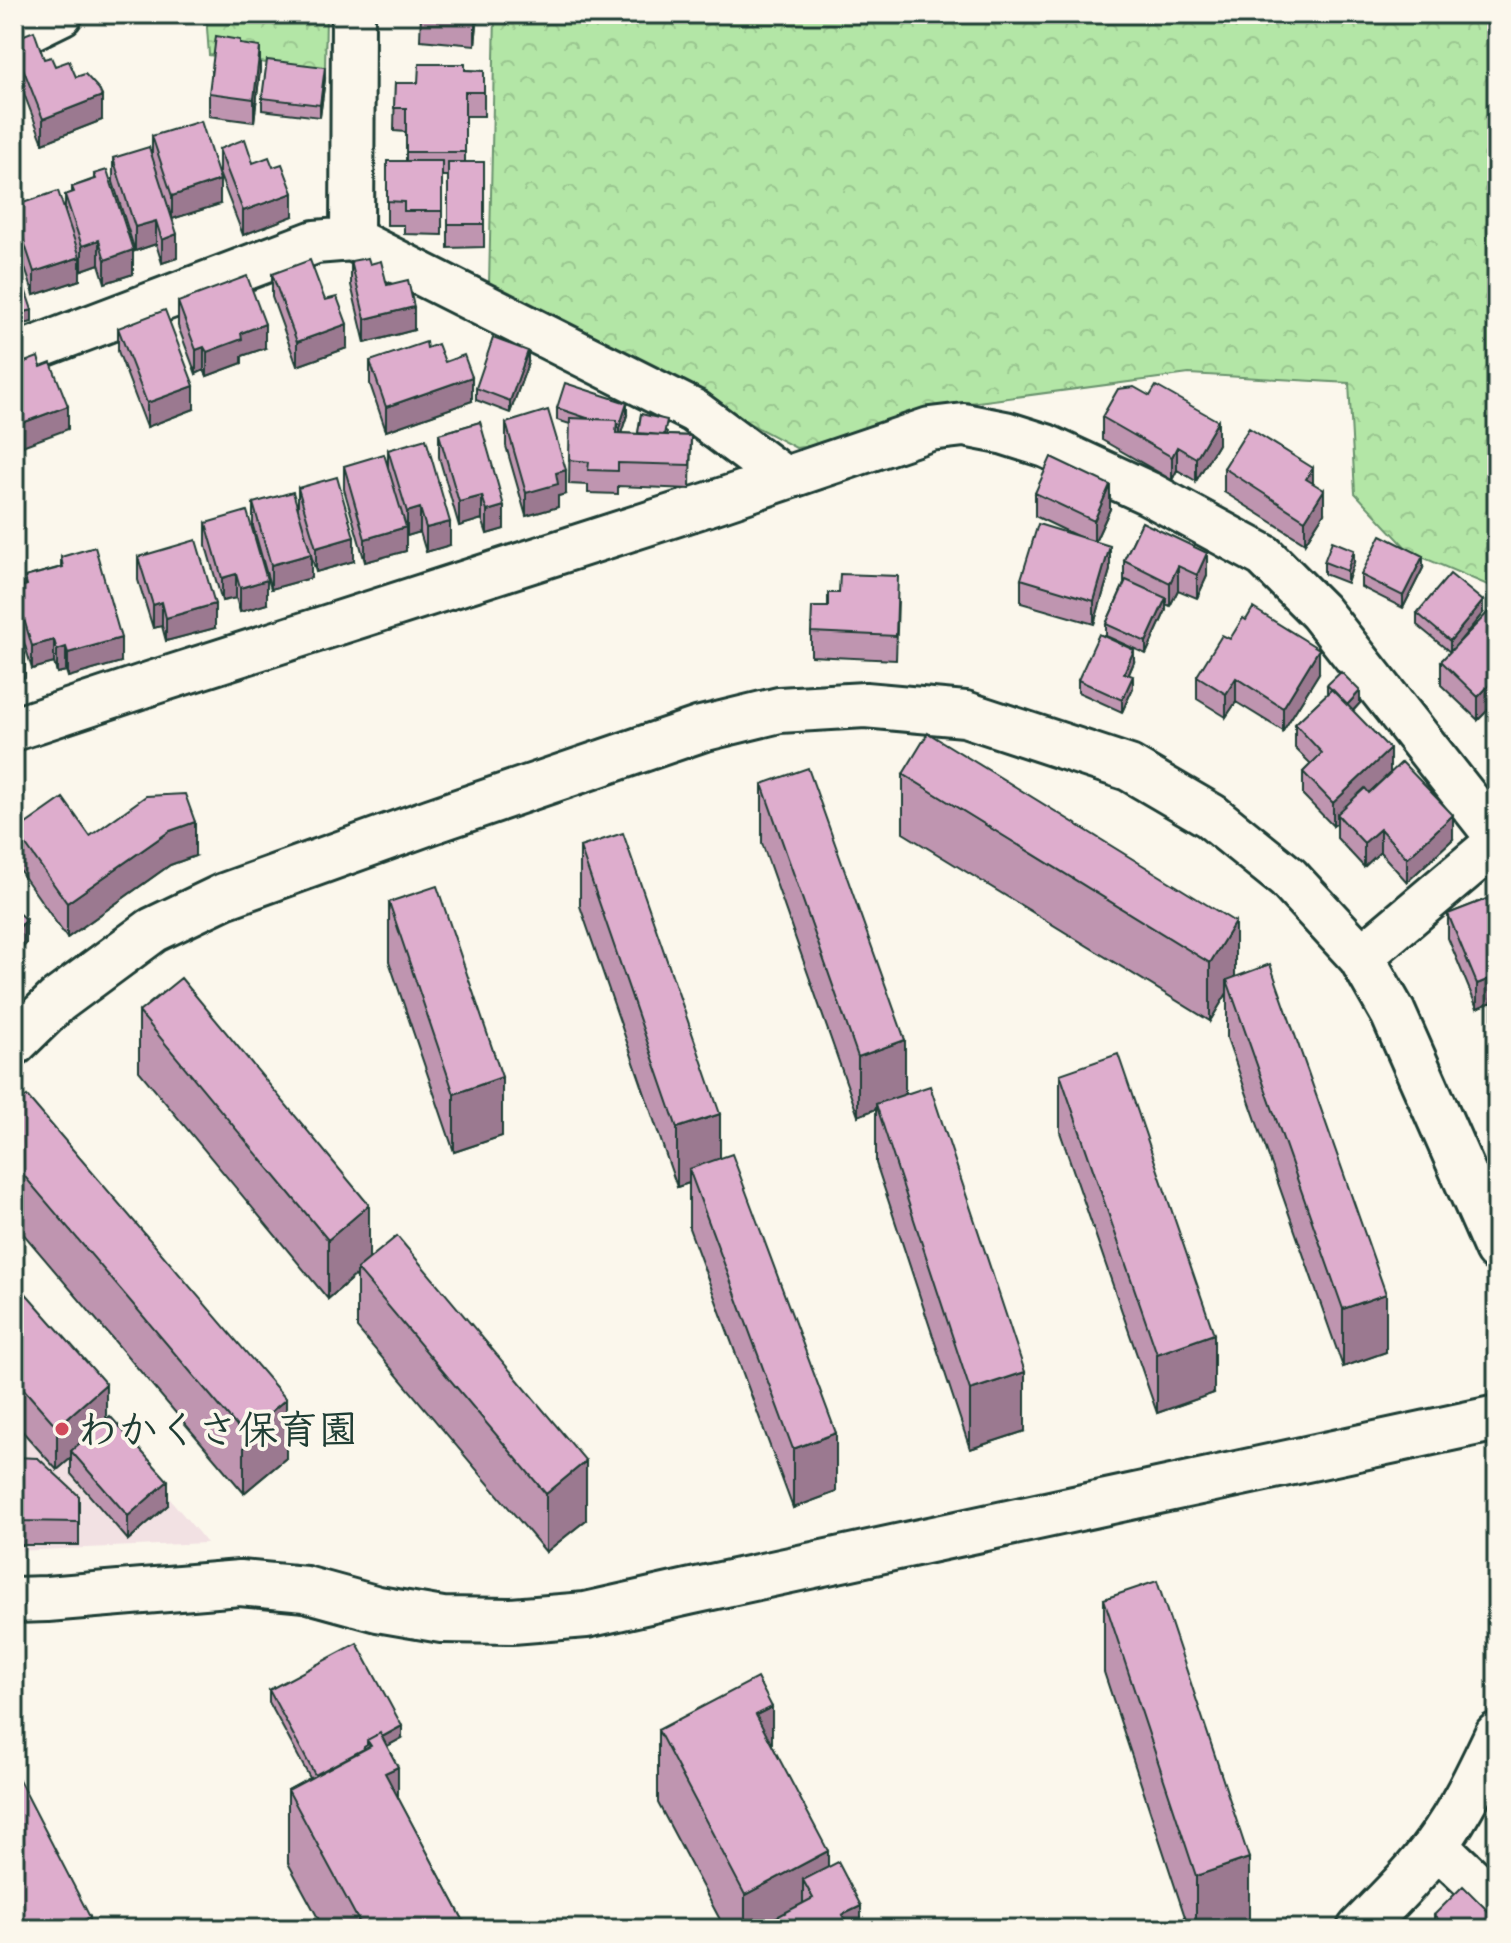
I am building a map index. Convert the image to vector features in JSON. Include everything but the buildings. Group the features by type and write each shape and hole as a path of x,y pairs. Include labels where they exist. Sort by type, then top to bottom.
{"street":[{"path":"14,37 61,14"},
{"path":"352,239 353,14"},
{"path":"14,356 315,242 352,239 694,411 784,478"},
{"path":"14,729 709,504 930,429 964,425 1005,433 1046,446 1148,493 1264,556 1320,612 1497,840 1361,957"},
{"path":"14,1043 57,1001 153,930 224,896 432,821 701,729 779,710 865,705 965,714 1129,768 1211,816 1288,878 1361,957 1393,1013 1497,1249"},
{"path":"14,1600 240,1583 305,1589 378,1609 442,1620 512,1621 586,1615 1497,1418"},
{"path":"1360,1929 1404,1884 1436,1845 1467,1796 1497,1735"},
{"path":"1436,1845 1497,1903"}],"shaded area":[{"name":"わかくさ保育園","path":"14,1314 207,1543 14,1551"}],"green space":[{"path":"206,14 326,14 325,71 209,55"},
{"path":"495,14 1497,14 1497,589 1410,552 1355,493 1349,383 1189,374 940,407 825,444 796,448 489,285"}],"place":[{"name":"わかくさ保育園","path":"62,1429"}]}
